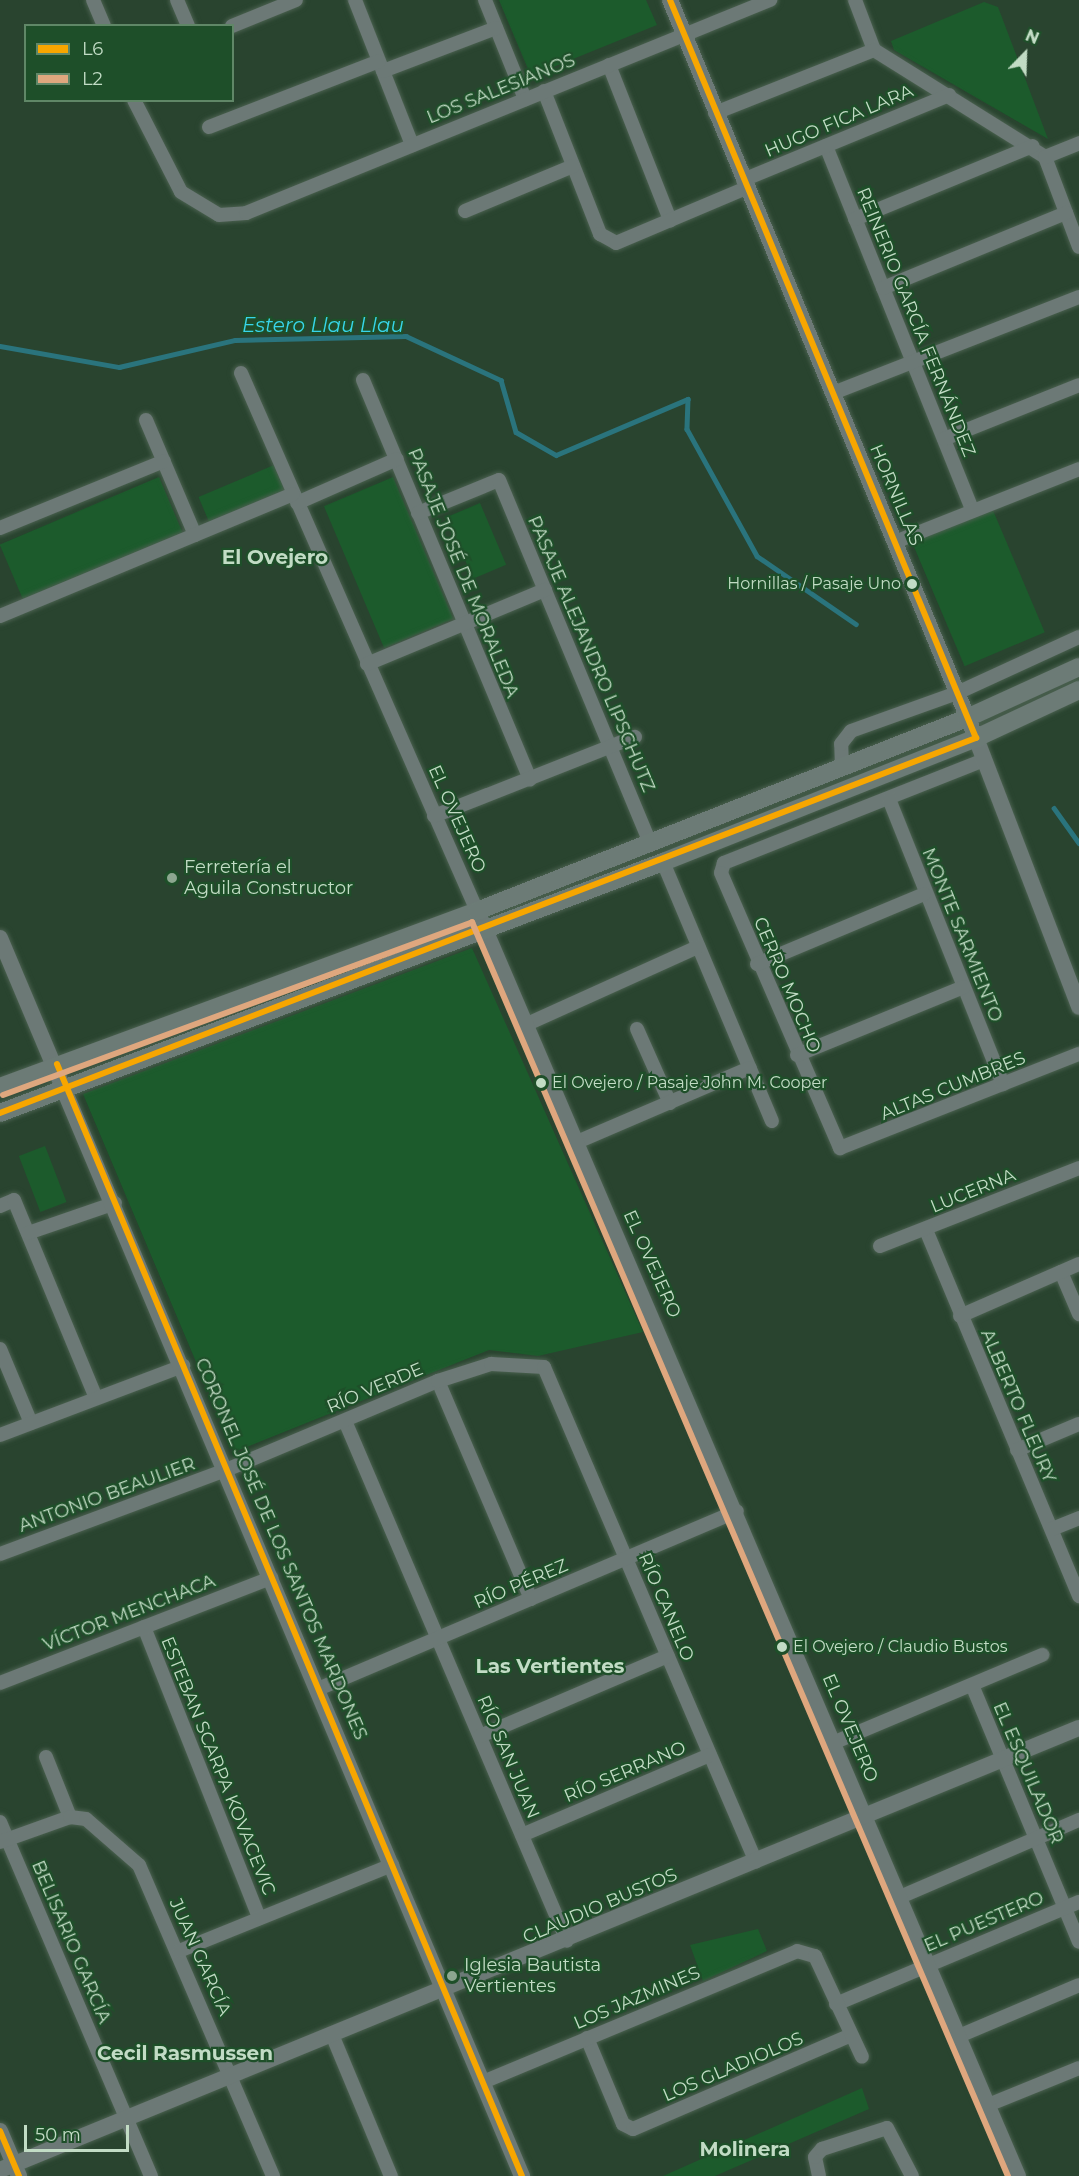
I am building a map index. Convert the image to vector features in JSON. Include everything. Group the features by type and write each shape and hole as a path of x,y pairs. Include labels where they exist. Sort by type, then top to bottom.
{"main road":[{"path":"0,1087 57,1064 477,911 967,718 1079,667"},
{"path":"0,1113 663,862 976,738 1079,690"}],"street":[{"path":"93,0 103,24"},
{"path":"177,0 187,24"},
{"path":"234,25 263,6 296,0"},
{"path":"485,0 525,99"},
{"name":"HORNILLAS","path":"670,0 976,738 1079,1008"},
{"name":"LOS SALESIANOS","path":"135,102 182,192 219,215 246,213 771,0"},
{"path":"855,0 874,50 1033,146 1045,158 1079,247"},
{"path":"360,2 381,66 412,145"},
{"path":"209,127 496,28"},
{"path":"715,113 874,50"},
{"path":"609,65 670,220"},
{"path":"465,211 573,166 544,92"},
{"name":"HUGO FICA LARA","path":"573,166 600,234 616,243 826,146 949,95"},
{"path":"1045,158 1079,143"},
{"name":"REINERIO GARCÍA FERNÁNDEZ","path":"826,146 973,511"},
{"path":"855,219 1033,146"},
{"path":"883,288 1066,213"},
{"path":"833,393 1079,297"},
{"name":"EL OVEJERO","path":"242,373 737,1511 1018,2176"},
{"name":"PASAJE JOSÉ DE MORALEDA","path":"363,380 463,624 530,779"},
{"path":"944,439 1079,385"},
{"path":"146,420 195,535"},
{"path":"0,616 195,535 397,459"},
{"path":"0,528 164,461"},
{"path":"895,542 1079,469"},
{"name":"PASAJE ALEJANDRO LIPSCHUTZ","path":"418,513 499,480 650,843"},
{"path":"367,663 545,590"},
{"path":"842,767 841,744 851,731 957,693 1079,637"},
{"path":"434,816 635,737"},
{"path":"889,800 984,760"},
{"name":"CERRO MOCHO","path":"840,1148 796,1055 758,964 722,866 889,800"},
{"name":"MONTE SARMIENTO","path":"889,800 924,894 1003,1084"},
{"path":"663,862 772,1121"},
{"path":"758,964 924,894"},
{"name":"CORONEL JOSÉ DE LOS SANTOS MARDONES","path":"0,938 57,1064 522,2176"},
{"path":"525,1025 698,947"},
{"path":"796,1055 964,987"},
{"path":"637,1029 670,1103"},
{"name":"ALTAS CUMBRES","path":"840,1148 1079,1054"},
{"path":"577,1142 750,1068"},
{"name":"LUCERNA","path":"880,1246 926,1230 1079,1168"},
{"path":"0,1206 14,1200 96,1398"},
{"path":"27,1233 115,1203"},
{"name":"ALBERTO FLEURY","path":"926,1230 1079,1596"},
{"path":"960,1316 1079,1264"},
{"path":"1061,1272 1079,1314"},
{"path":"0,1349 31,1423"},
{"name":"RÍO VERDE","path":"226,1470 438,1381 491,1364 544,1367"},
{"path":"0,1434 183,1366"},
{"name":"RÍO CANELO","path":"544,1367 756,1862"},
{"path":"438,1381 531,1599"},
{"name":"RÍO SAN JUAN","path":"345,1421 567,1941"},
{"path":"1017,1450 1079,1424"},
{"name":"ANTONIO BEAULIER","path":"0,1554 226,1470"},
{"name":"RÍO PÉREZ","path":"318,1689 737,1511"},
{"path":"1052,1529 1079,1518"},
{"name":"VÍCTOR MENCHACA","path":"0,1683 272,1578"},
{"name":"ESTEBAN SCARPA KOVACEVIC","path":"144,1627 259,1918"},
{"path":"835,1742 1042,1655"},
{"path":"480,1736 668,1656"},
{"name":"EL ESQUILADOR","path":"972,1685 1079,1942"},
{"name":"CLAUDIO BUSTOS","path":"11,2170 127,2119 567,1941 1079,1728"},
{"name":"RÍO SERRANO","path":"522,1835 710,1755"},
{"path":"4,1841 70,1817 46,1757"},
{"name":"JUAN GARCÍA","path":"70,1817 103,1830 139,1865 179,1951 273,2176"},
{"path":"900,1897 1079,1821"},
{"name":"BELISARIO GARCÍA","path":"0,1822 4,1841 151,2176"},
{"path":"179,1951 392,1864"},
{"name":"EL PUESTERO","path":"836,2004 1079,1902"},
{"name":"LOS JAZMINES","path":"483,2082 587,2038 807,1951 815,1956 836,2004"},
{"path":"960,2036 1079,1985"},
{"path":"836,2004 862,2057"},
{"name":"LOS GLADIOLOS","path":"587,2038 628,2129 851,2036"},
{"path":"333,2037 391,2176"},
{"path":"988,2105 1079,2068"},
{"path":"819,2176 815,2157 822,2149 886,2128 912,2176"},
{"path":"0,2131 11,2170"}],"green space":[{"path":"499,0 646,0 657,25 531,76"},
{"path":"984,2 998,7 1048,139 894,50 891,41"},
{"path":"274,465 285,491 209,523 199,497"},
{"path":"159,477 183,534 24,602 0,544"},
{"path":"393,477 453,619 384,648 324,506"},
{"path":"480,503 506,565 473,579 447,517"},
{"path":"992,508 1045,632 965,666 912,542"},
{"path":"472,948 643,1332 538,1356 489,1350 234,1452 83,1094"},
{"path":"45,1146 67,1202 40,1212 19,1156"},
{"path":"758,1929 767,1951 703,1981 690,1945"},
{"path":"862,2088 869,2109 715,2176 663,2176"}],"waterway":[{"name":"Estero Llau Llau","path":"0,346 119,367 235,340 406,336 501,380 516,432 556,455 688,399 687,429 757,556 856,624"},
{"name":"Estero Llau Llau","path":"1054,808 1079,843"}],"transit line":[{"name":"L6","path":"0,1113 976,738 670,0"},
{"name":"L2","path":"3,1095 472,922 1008,2176"},
{"name":"L6","path":"57,1064 522,2176"},
{"name":"L6","path":"0,2131 19,2176"}],"place":[{"name":"Hornillas / Pasaje Uno","path":"912,584"},
{"name":"Ferretería el Aguila Constructor","path":"172,878"},
{"name":"El Ovejero / Pasaje John M. Cooper","path":"541,1083"},
{"name":"El Ovejero / Claudio Bustos","path":"782,1647"},
{"name":"Iglesia Bautista Vertientes","path":"452,1976"}],"district":[{"name":"El Ovejero","path":"275,557"},
{"name":"Las Vertientes","path":"550,1666"},
{"name":"Cecil Rasmussen","path":"185,2053"},
{"name":"Molinera","path":"745,2149"}]}
